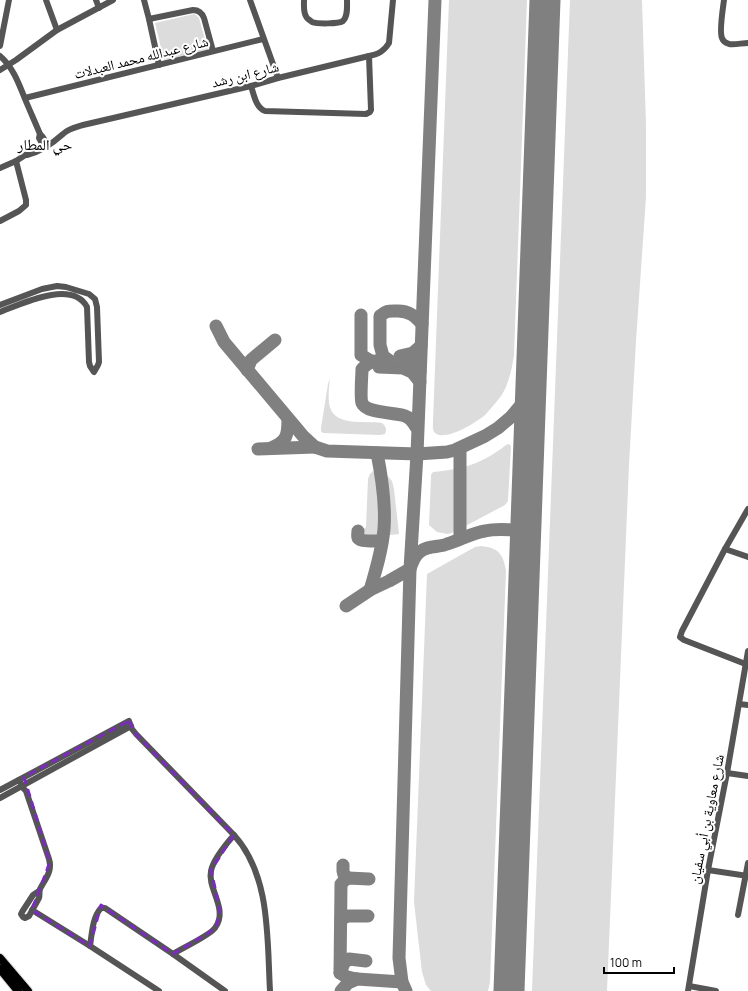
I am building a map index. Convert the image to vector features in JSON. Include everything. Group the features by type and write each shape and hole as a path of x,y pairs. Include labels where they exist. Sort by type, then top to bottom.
{"main road":[{"path":"0,958 28,991"},
{"path":"0,969 18,991"}],"street":[{"path":"0,46 9,0"},
{"path":"46,0 57,30"},
{"path":"96,0 99,8"},
{"path":"0,70 57,30 113,0"},
{"path":"144,0 159,65"},
{"path":"250,0 278,78"},
{"path":"304,0 304,12 307,18 315,22 338,23 343,21 346,15 347,0"},
{"name":"شارع ابن رشد","path":"0,168 27,155 57,135 90,123 251,86 382,52 389,43 393,0"},
{"path":"724,0 721,36 730,44 748,43"},
{"path":"149,19 193,10 199,11 203,15 213,51"},
{"name":"شارع عبدالله محمد العبدلات","path":"25,98 264,39"},
{"path":"0,56 8,65 22,89 45,144"},
{"path":"251,86 258,106 265,111 366,114 371,110 370,56"},
{"path":"0,221 19,211 26,205 16,161"},
{"path":"42,297 45,293 51,290 51,288 48,287"},
{"path":"0,305 26,298 42,297 53,294 66,294 81,300 87,307 89,362 94,372 99,362 97,303 90,294 66,287 48,287 26,298 0,312"},
{"path":"66,287 66,294"},
{"path":"747,665 684,640 680,637 725,549 748,509"},
{"path":"725,549 748,556"},
{"name":"شارع معاوية بن أبي سفيان","path":"688,989 708,870 747,665 748,651"},
{"path":"739,704 748,705"},
{"path":"0,798 130,723 136,734 234,835 244,847 251,860 262,893 265,912 270,991"},
{"path":"727,773 748,776"},
{"path":"0,790 23,784"},
{"path":"23,784 50,862 50,872 39,891 33,895 22,912 23,918 27,917 32,910 40,896 39,891"},
{"path":"173,954 209,933 217,925 220,910 211,878 211,870 223,848 234,835"},
{"path":"738,915 747,875 748,863"},
{"path":"708,870 747,875"},
{"path":"90,946 99,910 103,908 107,909 225,991"},
{"path":"32,910 159,991"},
{"path":"688,989 716,991"}],"highlighted area":[{"path":"129,721 136,734 234,835 211,870 220,910 217,925 209,933 173,954 101,905 90,946 32,910 50,862 24,777"}],"shaded area":[{"path":"449,0 527,0 514,355 512,365 504,391 485,415 461,430 446,435 440,435 434,432 433,426"},
{"path":"570,0 642,0 646,125 646,197 629,465 607,991 532,991"},
{"path":"194,14 199,18 208,50 164,60 155,23"},
{"path":"330,378 329,403 331,411 343,420 382,423 386,428 385,434 323,433 321,431"},
{"path":"509,444 511,446 508,501 505,505 448,534 437,532 429,525 431,475 433,472 454,469 472,464 489,457"},
{"path":"373,471 380,472 383,477 386,493 386,521 384,535 364,535 363,530 366,527 368,479"},
{"path":"386,474 392,481 394,489 399,534 390,535"},
{"path":"481,546 492,548 502,556 506,571 490,982 488,991 431,991 426,985 422,972 414,902 427,574 475,547"}],"taxiway":[{"path":"406,991 402,982 399,958 410,569 417,454 435,0"},
{"path":"416,427 413,422 405,416 375,411 365,407 361,400 362,369 371,362 390,361 383,356 380,345 380,316 382,314 390,311 402,311 414,316 422,324"},
{"path":"361,315 361,355 371,361"},
{"path":"216,326 224,342 303,436 315,447 327,451 417,454 455,450 485,436 498,428 511,417 531,393"},
{"path":"247,370 251,360 275,340"},
{"path":"420,371 411,360 400,356 413,353 421,346"},
{"path":"379,367 403,368 412,372 420,382"},
{"path":"271,448 276,446 286,437 288,419"},
{"path":"258,449 315,447"},
{"path":"460,448 460,539"},
{"path":"370,590 377,567 384,529 383,491 377,453"},
{"path":"346,606 370,590 410,569 417,554 427,548 444,545 475,533 490,530 526,531"},
{"path":"358,531 359,539 382,541"},
{"path":"343,865 344,875 348,878"},
{"path":"357,979 340,973 341,884 348,878 369,879"},
{"path":"341,919 348,916 368,916"},
{"path":"340,973 344,963 349,959 366,961"},
{"path":"341,991 348,983 357,979 402,982"},
{"path":"506,991 509,984"}],"runway":[{"path":"509,991 545,0"}],"district":[{"name":"حي المطار","path":"45,144"}]}
